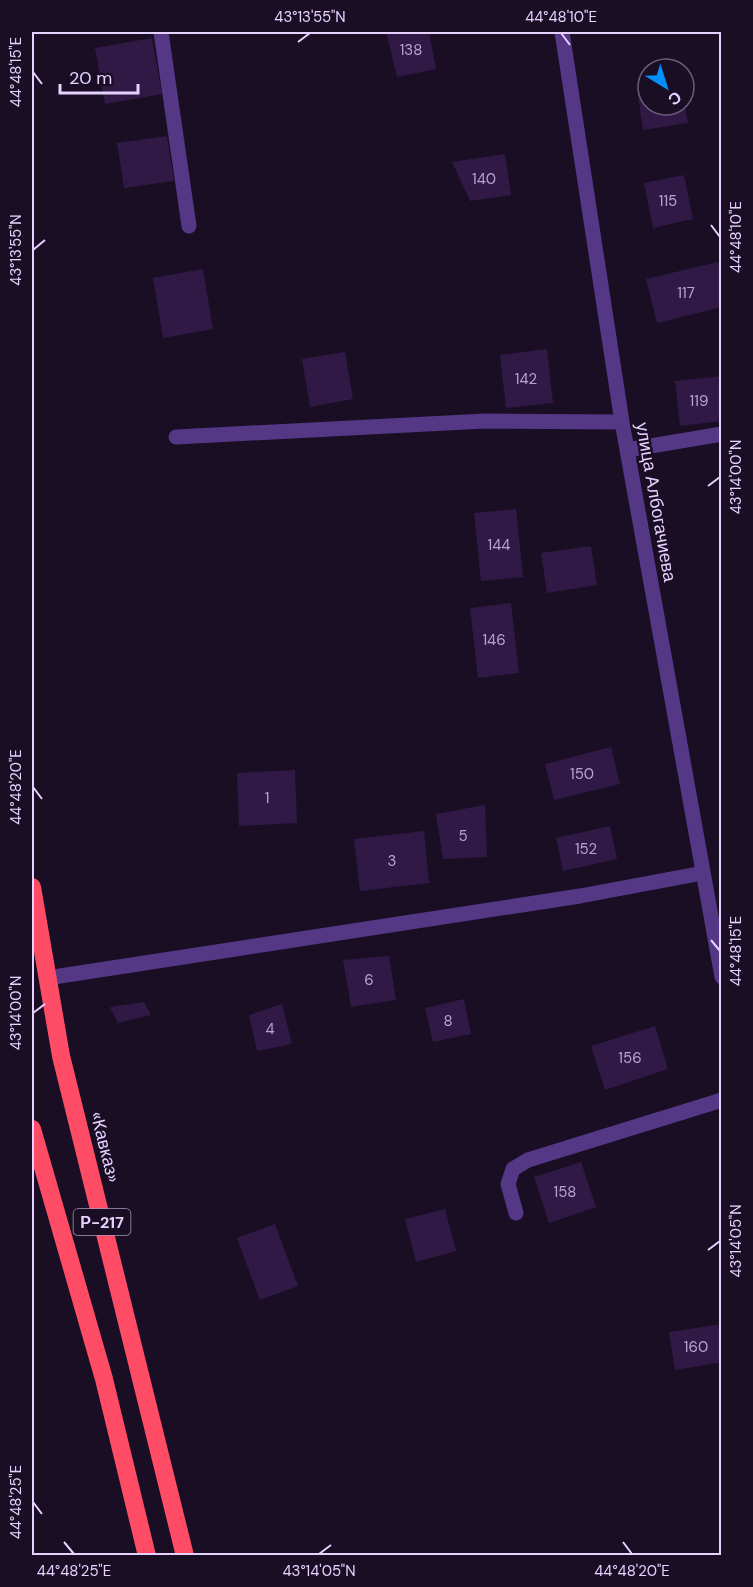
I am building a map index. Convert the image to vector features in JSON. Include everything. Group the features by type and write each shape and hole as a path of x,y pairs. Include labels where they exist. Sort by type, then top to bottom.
{"highway":[{"name":"«Кавказ»","path":"32,887 61,1056 185,1556"},
{"name":"Р-217","path":"32,1129 104,1379 147,1556"}],"street":[{"path":"161,32 189,226"},
{"name":"улица Албогачиева","path":"561,32 622,422 703,873 718,936 722,977"},
{"path":"176,436 484,421 622,422"},
{"path":"627,450 722,434"},
{"path":"47,978 580,896 703,873"},
{"path":"516,1212 508,1184 513,1169 528,1160 722,1100"}],"building":[{"path":"386,32 429,32 436,69 397,77"},
{"path":"152,38 162,94 105,104 95,48"},
{"path":"641,117 687,117 688,123 643,130"},
{"path":"167,136 174,181 124,188 117,143"},
{"path":"505,154 511,195 470,201 452,162"},
{"path":"684,175 693,219 653,228 644,183"},
{"path":"722,261 722,307 657,323 646,279"},
{"path":"203,269 213,329 163,338 153,278"},
{"path":"547,349 553,403 506,408 500,355"},
{"path":"345,352 353,399 310,407 302,359"},
{"path":"722,376 722,421 680,426 675,381"},
{"path":"516,509 523,577 481,581 474,513"},
{"path":"591,546 597,585 547,593 541,553"},
{"path":"511,603 519,673 478,678 470,608"},
{"path":"611,747 620,784 554,800 545,764"},
{"path":"295,770 297,823 239,826 237,773"},
{"path":"485,805 487,857 443,859 436,814"},
{"path":"610,826 617,859 563,871 556,838"},
{"path":"424,831 429,883 360,891 354,839"},
{"path":"389,956 396,1000 351,1007 343,960"},
{"path":"464,999 471,1034 433,1042 425,1008"},
{"path":"144,1002 151,1015 118,1023 110,1007"},
{"path":"282,1004 292,1044 257,1051 249,1015"},
{"path":"655,1026 668,1069 605,1090 591,1046"},
{"path":"581,1162 596,1207 549,1223 534,1177"},
{"path":"445,1209 456,1251 416,1262 405,1219"},
{"path":"275,1224 298,1286 260,1300 237,1238"},
{"path":"722,1324 722,1362 675,1370 669,1332"}]}
